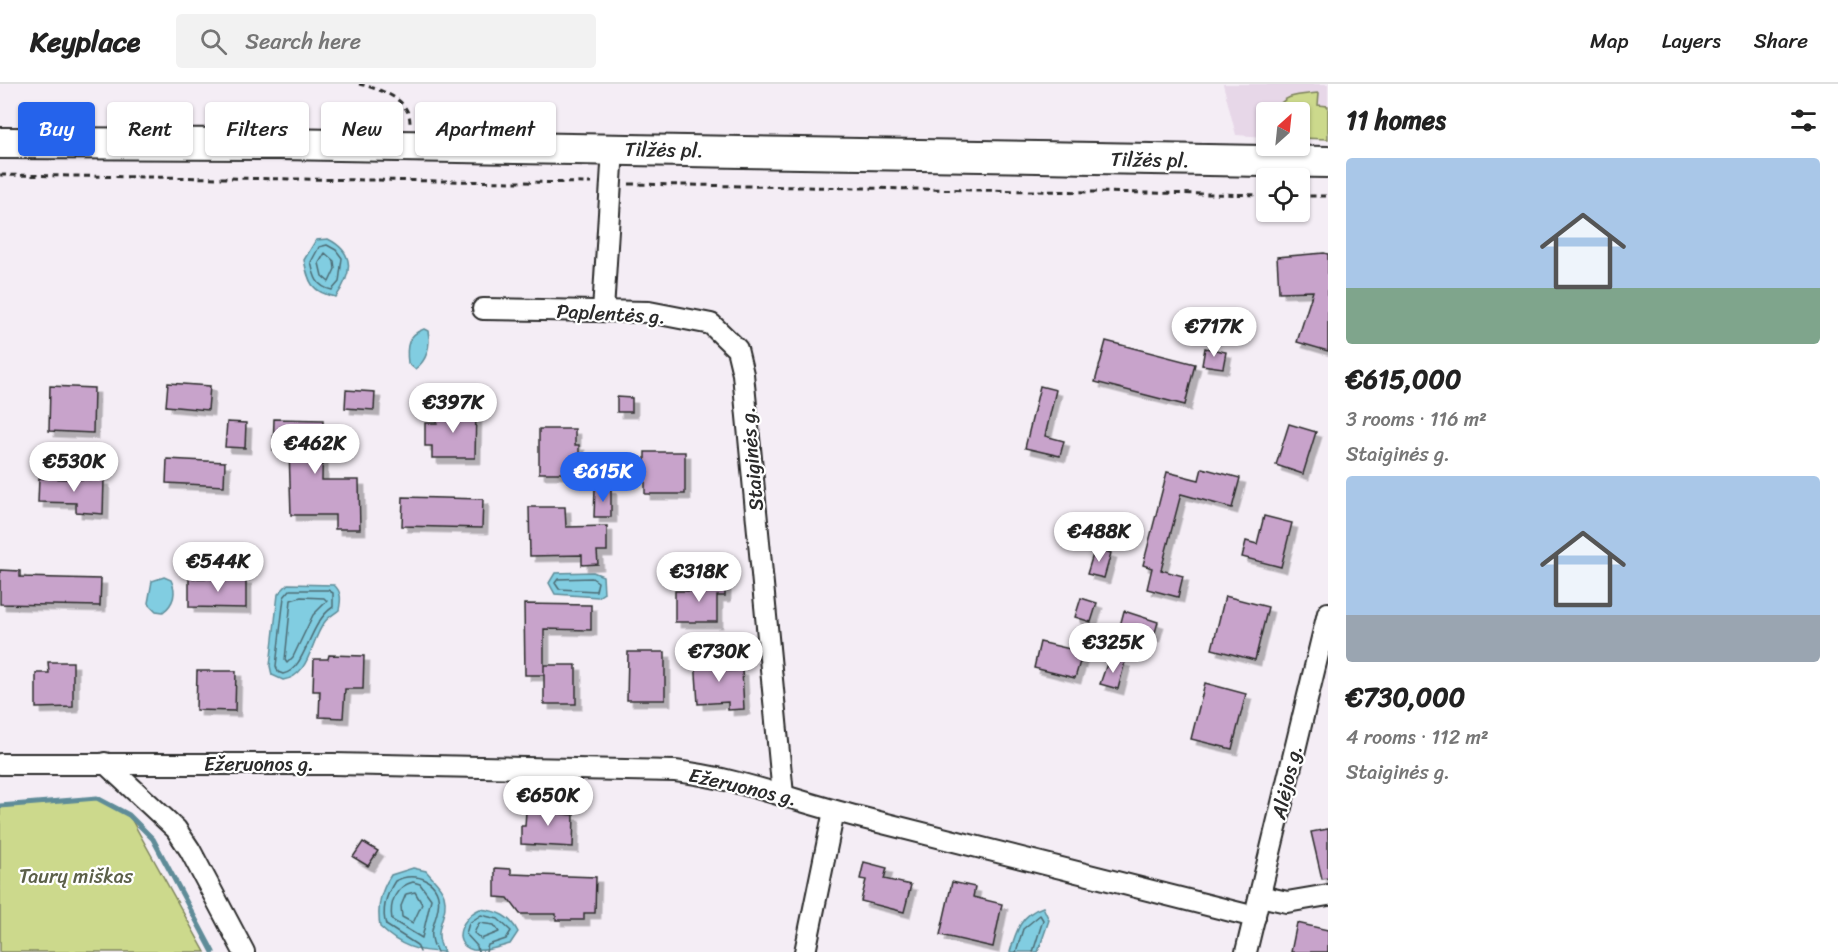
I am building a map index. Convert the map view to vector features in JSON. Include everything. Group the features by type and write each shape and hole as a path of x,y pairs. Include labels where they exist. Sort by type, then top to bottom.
{"highway":[{"name":"Tilžės pl.","path":"0,143 410,146 1328,162"}],"street":[{"path":"603,311 613,149"},
{"name":"Paplentės g.","path":"483,309 649,312 711,324 737,349 743,374"},
{"name":"Staiginės g.","path":"743,374 783,795"},
{"name":"Alėjos g.","path":"1246,952 1328,613"},
{"name":"Ežeruonos g.","path":"0,764 333,764 675,771 709,775 834,811 1256,916"},
{"path":"105,764 176,829 190,850 244,952"},
{"path":"805,952 834,811"},
{"path":"1260,896 1287,902 1328,895"}],"path":[{"path":"359,84 395,98 405,108 410,117 410,146"},
{"path":"0,175 1256,195"},
{"path":"1310,196 1328,196"}],"shaded area":[{"path":"1223,84 1328,84 1328,106 1318,106 1319,94 1291,102 1256,102 1256,136 1236,135"}],"green space":[{"path":"1319,93 1318,105 1328,106 1328,139 1310,138 1310,102 1282,102 1299,95"},
{"name":"Taurų miškas","path":"97,798 129,815 205,952 0,952 0,806"}],"water":[{"path":"328,239 337,245 347,257 348,272 336,297 321,292 312,285 304,260 316,240"},
{"path":"424,329 428,331 428,347 423,362 415,369 408,363 409,342 414,335"},
{"path":"593,572 603,576 604,593 598,597 555,594 549,583 555,573"},
{"path":"164,577 171,580 174,593 172,602 163,612 156,611 148,603 152,581"},
{"path":"288,584 334,585 340,593 340,600 339,610 324,623 304,665 292,677 283,680 272,675 270,666 278,594"},
{"path":"413,868 426,871 443,892 445,910 439,936 444,952 409,947 380,927 380,900 387,881 391,875"},
{"path":"1043,907 1049,920 1038,952 1010,952 1020,924 1029,914"},
{"path":"480,909 498,913 511,922 518,932 510,944 482,950 473,950 465,946 461,941 461,929 469,917"}],"building":[{"path":"1328,254 1328,351 1297,342 1313,291 1279,292 1277,257"},
{"path":"1106,341 1195,364 1185,405 1095,382"},
{"path":"1205,348 1226,352 1223,368 1202,365"},
{"path":"168,383 210,386 208,410 166,406"},
{"path":"50,386 94,388 93,433 49,431"},
{"path":"1040,386 1056,390 1045,436 1064,441 1060,456 1025,448"},
{"path":"346,390 375,392 374,410 345,408"},
{"path":"617,397 632,398 632,412 617,412"},
{"path":"437,409 476,409 475,458 432,458 432,446 425,446 425,423 437,423"},
{"path":"274,419 323,420 322,480 359,480 360,529 335,529 335,515 291,515 289,450 273,450"},
{"path":"227,422 246,423 245,448 225,447"},
{"path":"1289,424 1316,432 1303,474 1276,465"},
{"path":"539,429 575,429 575,445 579,445 579,473 539,473"},
{"path":"645,452 685,452 685,494 645,494"},
{"path":"167,459 225,462 224,486 166,483"},
{"path":"1202,468 1240,478 1232,508 1181,494 1161,570 1183,576 1178,597 1147,589 1152,568 1143,565 1167,472 1199,480"},
{"path":"39,478 104,480 103,514 76,512 76,503 38,502"},
{"path":"595,488 611,488 611,517 594,517"},
{"path":"403,497 483,499 482,528 402,526"},
{"path":"529,507 565,507 566,527 607,526 607,551 597,551 598,564 582,565 582,555 530,556"},
{"path":"1264,516 1292,523 1281,567 1242,557 1246,541 1257,544"},
{"path":"1095,548 1111,553 1104,578 1087,574"},
{"path":"0,570 20,571 20,577 101,579 100,606 0,604"},
{"path":"189,578 246,579 246,608 189,607"},
{"path":"700,580 725,581 725,596 717,596 717,622 675,622 675,591 700,591"},
{"path":"1225,596 1268,607 1255,660 1212,649"},
{"path":"1081,598 1097,603 1091,622 1075,617"},
{"path":"524,604 591,605 591,630 544,629 544,665 576,665 576,704 544,704 544,675 525,675"},
{"path":"1124,611 1158,622 1154,636 1120,626"},
{"path":"1040,642 1083,652 1075,678 1034,668"},
{"path":"628,652 665,652 665,700 627,700"},
{"path":"329,655 364,656 363,689 345,689 343,718 319,717 320,691 313,691 314,659 328,659"},
{"path":"728,656 729,671 742,670 744,709 728,710 728,702 698,704 695,658"},
{"path":"1109,658 1125,662 1118,689 1100,684"},
{"path":"48,662 73,662 73,707 36,708 36,673 49,673"},
{"path":"197,671 236,671 235,711 196,710"},
{"path":"1205,683 1246,694 1232,749 1191,739"},
{"path":"532,804 561,806 561,814 574,815 573,847 521,844 521,826 525,826 526,811 532,811"},
{"path":"1328,829 1328,878 1322,879 1311,832"},
{"path":"363,842 378,851 368,866 353,857"},
{"path":"864,862 887,868 884,879 911,885 904,912 861,901 866,880 860,879"},
{"path":"495,868 511,869 511,874 596,877 595,913 584,913 584,920 556,920 556,914 520,914 508,898 495,897"},
{"path":"952,882 975,887 973,897 1002,904 993,947 940,935"},
{"path":"1297,923 1328,930 1328,952 1291,952"}],"waterway":[{"path":"0,806 97,798 129,815 153,839 213,952"}]}
